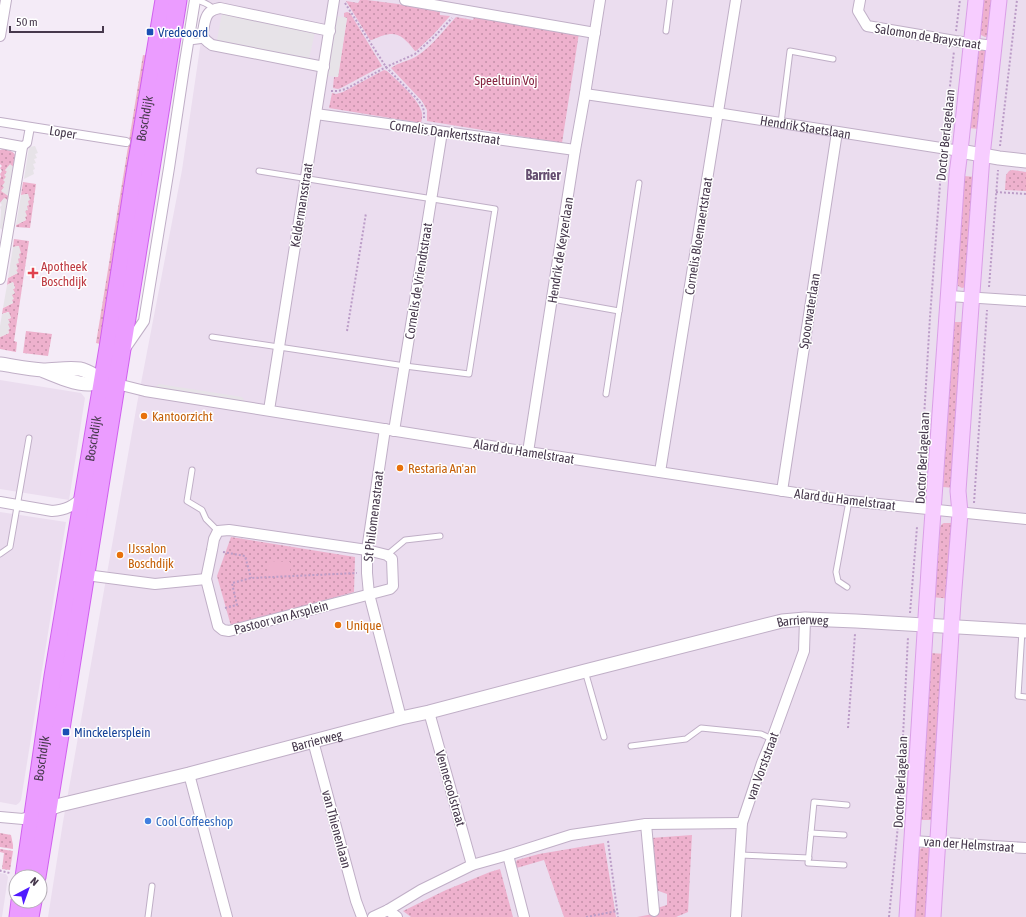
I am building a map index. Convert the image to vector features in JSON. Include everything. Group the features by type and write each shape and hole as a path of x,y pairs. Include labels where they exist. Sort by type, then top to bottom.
{"main road":[{"name":"Boschdijk","path":"21,869 41,812 62,730 86,575 134,179 164,0"},
{"name":"Boschdijk","path":"37,869 41,812 54,676 83,497 110,382 121,354 178,0"},
{"name":"Doctor Berlagelaan","path":"907,917 957,174 976,0"},
{"path":"933,917 953,601 967,514 958,490 971,298 982,156 999,0"}],"street":[{"path":"0,36 6,0"},
{"name":"Boschdijk","path":"121,354 144,321 195,0"},
{"name":"Keldermansstraat","path":"269,410 334,0"},
{"path":"405,0 464,5 595,33"},
{"name":"Hendrik de Keyzerlaan","path":"528,452 600,0"},
{"name":"Cornelis Bloemaertstraat","path":"660,472 736,0"},
{"name":"Salomon de Braystraat","path":"860,0 858,11 867,26 993,46"},
{"path":"324,67 212,45 203,35 206,15 214,9 220,8 330,31"},
{"name":"Hendrik Staetslaan","path":"585,94 717,113 960,151 982,156 1026,161"},
{"name":"Cornelis Dankertsstraat","path":"316,114 575,150"},
{"name":"Loper","path":"0,122 126,142"},
{"path":"0,279 2,248 22,147 27,143 30,127"},
{"name":"Cornelis de Vriendtstraat","path":"390,430 405,366 442,132"},
{"name":"Spoorwaterlaan","path":"782,491 837,132"},
{"path":"0,143 22,147"},
{"path":"949,296 1026,301"},
{"path":"0,364 43,370 57,368 79,369 90,372 110,382"},
{"name":"Alard du Hamelstraat","path":"110,382 145,391 782,491 849,501 1026,519"},
{"name":"St Philomenastraat","path":"390,430 367,550 367,573 369,594 401,718"},
{"path":"0,502 52,511 61,511 75,504 83,497"},
{"path":"218,531 229,530 367,550 387,555"},
{"name":"Pastoor van Arsplein","path":"218,531 214,539 206,579 218,626 223,630 229,631 390,589 393,586 392,560 387,555"},
{"path":"86,575 155,584 206,579"},
{"name":"Barrierweg","path":"41,812 60,805 189,774 401,718 430,712 782,621 805,619 856,621 1024,631"},
{"name":"van Vorststraat","path":"736,917 742,823 762,763 804,651 805,619"},
{"name":"Vennecoolstraat","path":"430,712 472,864"},
{"name":"van Thienenlaan","path":"313,741 356,902 362,917"},
{"path":"189,774 227,917"},
{"path":"0,817 23,819 41,812"},
{"path":"372,917 388,910 422,890 472,864 508,855 571,835 646,824 742,823"},
{"path":"646,824 654,911"},
{"name":"van der Helmstraat","path":"912,840 1026,848"},
{"path":"508,855 524,917"},
{"path":"388,910 397,917"}],"lane":[{"path":"195,0 203,1 214,9"},
{"path":"666,31 670,0"},
{"path":"188,41 196,42 205,39"},
{"path":"781,123 790,51 833,59"},
{"path":"212,337 405,366 469,374 495,209 259,171"},
{"path":"606,394 639,183"},
{"path":"552,299 619,311"},
{"path":"0,554 10,547 29,438"},
{"path":"192,470 187,501 202,510 206,519 218,531"},
{"path":"847,587 838,581 836,572 849,501"},
{"path":"387,555 405,540 440,536"},
{"path":"1024,631 1018,696 1026,697"},
{"path":"585,671 604,738"},
{"path":"631,746 686,739 700,728 761,734 772,739"},
{"path":"844,865 808,863 814,802 847,805"},
{"path":"811,833 844,835"},
{"path":"740,855 809,858"},
{"path":"148,917 152,886"}],"path":[{"path":"343,0 386,67 423,107 423,129"},
{"name":"Doctor Berlagelaan","path":"900,796 909,624 919,508 930,317 943,149 960,0"},
{"path":"967,514 988,299 999,158 1017,0"},
{"path":"320,89 338,91 346,89 386,67 415,54 434,37 464,5"},
{"path":"996,192 1026,194"},
{"path":"347,331 366,214"},
{"path":"212,550 245,556 251,578"},
{"path":"214,610 238,605 232,583 251,578 367,573"},
{"path":"848,728 856,621"},
{"name":"Doctor Berlagelaan","path":"888,917 898,820"},
{"path":"606,830 618,917"},
{"path":"586,917 617,911"}],"shaded area":[{"path":"207,0 1026,0 1026,917 48,917 63,822 137,404 182,170"},
{"path":"222,13 315,32 309,59 217,40"},
{"path":"337,16 347,18 338,77 328,76"},
{"path":"35,146 38,153 35,154 37,158 34,159 36,163 33,164 35,169 33,170 34,174 24,179 29,147"},
{"path":"10,164 16,169 11,198 1,191 5,182 3,180 6,177 4,175 7,172 5,170"},
{"path":"28,194 30,200 28,201 29,205 27,206 28,210 25,211 27,216 25,217 26,220 16,225 21,195"},
{"path":"4,198 10,203 5,232 0,228 0,207 2,205 0,203"},
{"path":"19,246 21,253 19,254 20,258 18,259 19,263 16,264 18,269 16,270 18,273 8,278 13,247"},
{"path":"13,282 15,288 13,289 15,293 12,295 14,299 12,300 13,303 3,308 7,285"},
{"path":"9,312 11,318 8,319 10,323 8,324 10,329 8,330 9,333 0,337 2,314"},
{"path":"0,380 81,393 85,398 69,500 0,489"},
{"path":"159,384 242,397 245,402 155,387"},
{"path":"0,512 66,522 21,800 16,805 0,802"},
{"path":"0,873 6,874 8,877 2,917 0,917"}],"green space":[{"path":"360,0 398,4 440,12 440,15 450,16 433,35 415,51 405,40 396,35 391,34 370,40 346,1 358,3"},
{"path":"983,0 995,0 988,36 985,37 981,35 980,31"},
{"path":"344,13 350,13 382,66 338,89 333,88 334,77 338,77 347,18 344,17"},
{"name":"Speeltuin Voj","path":"456,17 473,20 474,17 579,33 562,143 427,121 427,110 422,101 391,68 397,64 414,58 422,52"},
{"path":"983,49 987,52 980,129 968,128 977,53"},
{"path":"143,55 150,56 100,344 96,343"},
{"path":"384,70 387,71 406,89 419,105 422,112 421,123 329,108 332,93 336,94 343,92"},
{"path":"3,149 16,155 16,169 5,170 7,171 4,187 11,198 10,203 5,198 0,203 0,174 2,171 0,168 2,166 0,164 0,150"},
{"path":"1012,170 1026,172 1026,191 1005,190 1006,175"},
{"path":"964,176 975,177 966,287 962,288 958,286 957,281"},
{"path":"23,182 36,184 30,228 16,227 16,225 26,220 25,213 28,194 21,195"},
{"path":"14,239 29,241 14,341 17,342 16,352 0,349 0,337 9,333 8,319 11,318 8,312 2,314 3,308 13,303 12,295 13,289 15,288 13,282 7,285 8,278 17,273 16,267 19,246 13,247"},
{"path":"954,322 965,322 954,488 943,487"},
{"path":"26,331 52,334 48,356 23,353"},
{"path":"944,523 952,523 951,599 932,597 938,559 940,527"},
{"path":"231,537 355,557 354,592 231,626 217,576"},
{"path":"269,561 290,562 290,575 269,575"},
{"path":"929,653 947,654 936,820 921,820 931,667"},
{"path":"0,833 11,835 13,849 0,847"},
{"path":"692,835 688,912 676,917 637,917 653,914 654,909 667,905 667,894 656,890 651,838"},
{"path":"604,843 616,917 564,917 544,860 513,869 517,860 539,854"},
{"path":"923,847 931,847 931,917 914,917 918,851"},
{"path":"0,849 13,851 10,869 2,869 4,853 0,852"},
{"path":"500,869 513,917 411,917 403,911 446,890"}],"place":[{"name":"Vredeoord","path":"150,32"},
{"name":"Apotheek Boschdijk","path":"33,273"},
{"name":"Kantoorzicht","path":"144,416"},
{"name":"Restaria An'an","path":"400,468"},
{"name":"IJssalon Boschdijk","path":"120,555"},
{"name":"Unique","path":"338,625"},
{"name":"Minckelersplein","path":"66,732"},
{"name":"Cool Coffeeshop","path":"148,821"}],"district":[{"name":"Barrier","path":"543,175"}]}
